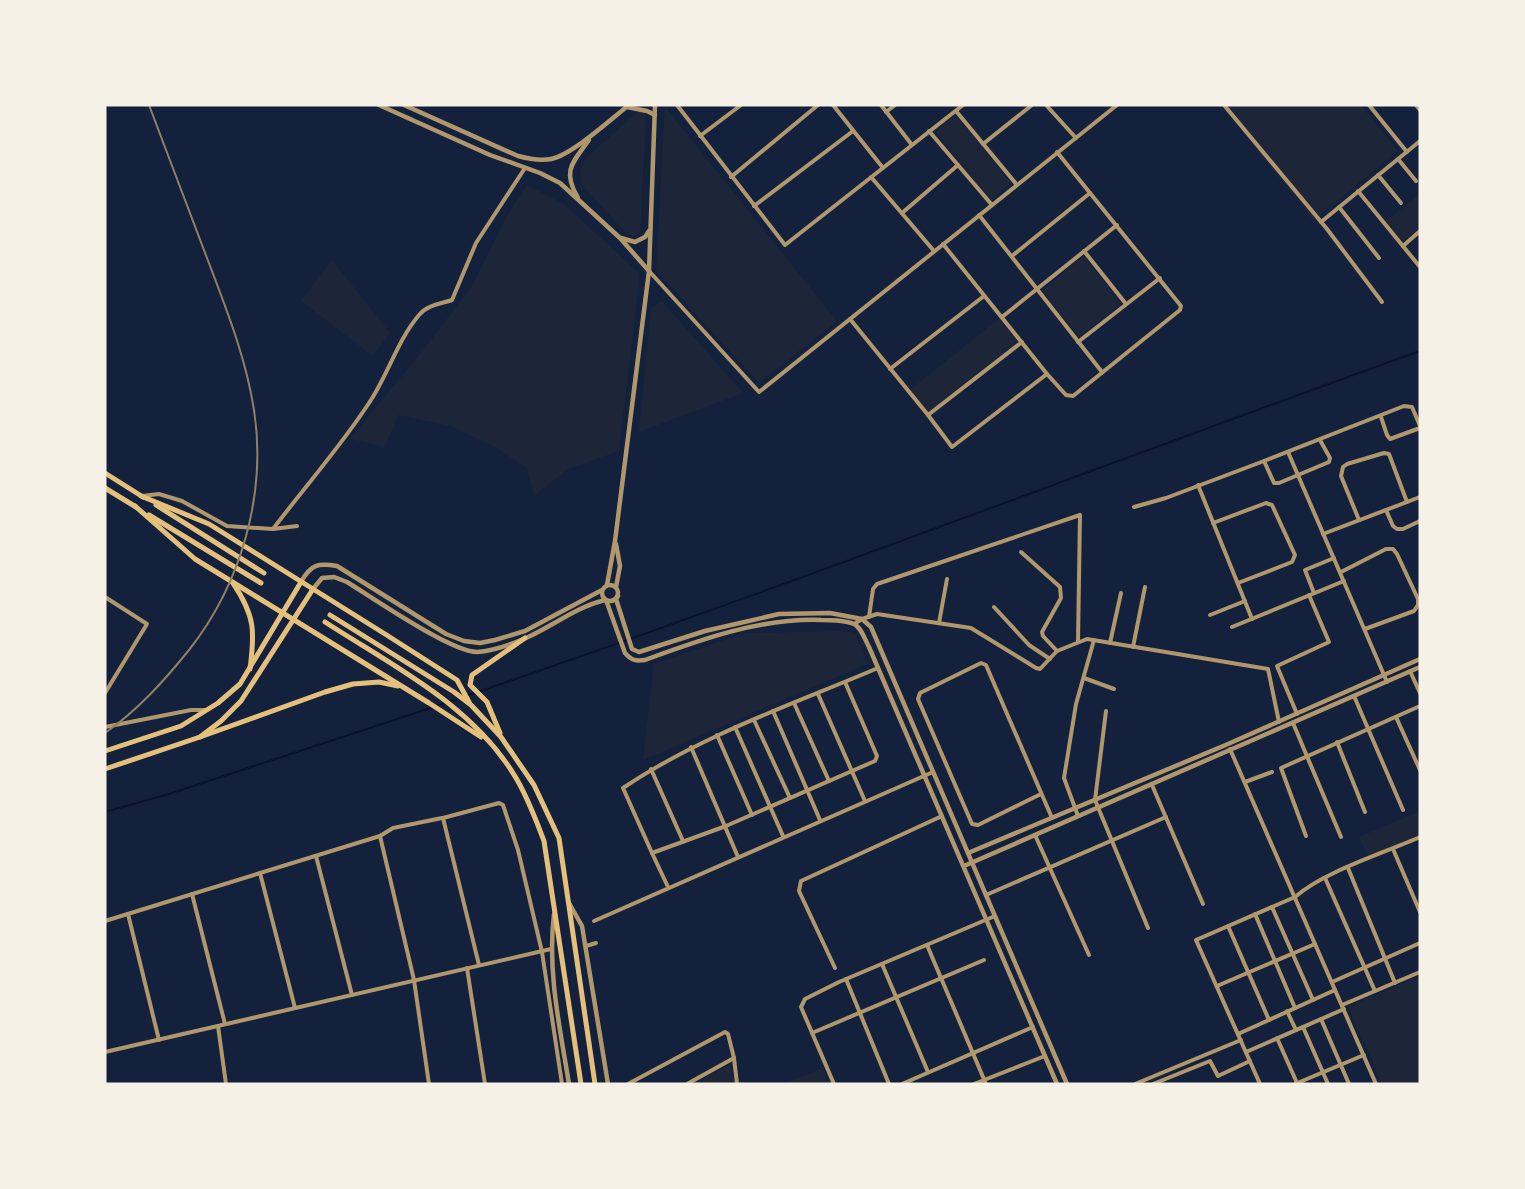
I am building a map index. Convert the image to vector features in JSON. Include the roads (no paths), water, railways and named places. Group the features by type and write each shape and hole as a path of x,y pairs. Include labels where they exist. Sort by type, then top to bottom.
{"main road":[{"path":"105,473 264,573"},
{"path":"105,488 261,583"},
{"path":"141,496 209,524 457,680 471,705"},
{"path":"135,506 195,559 406,688 490,743"},
{"path":"231,581 249,610 253,629 250,669"},
{"path":"105,751 181,726 218,703 240,684 301,582"},
{"path":"200,737 221,721 241,701 313,589"},
{"path":"330,615 454,692 471,705 501,736 534,785 559,838 595,1084"},
{"path":"325,622 458,710 490,743 515,776 544,841 581,1084"},
{"path":"501,736 487,702 470,686 472,675 525,638"},
{"path":"105,770 353,684 379,682 406,688"}],"street":[{"path":"379,105 490,155 540,173 560,183 620,238 759,392 1117,105"},
{"path":"405,105 518,156 536,160 553,159 593,134 628,106 655,115"},
{"path":"301,582 313,567 322,563 337,566 446,634 464,641 480,643 525,630 602,590 607,585 615,541 649,271 655,105"},
{"path":"677,105 785,245 963,105"},
{"path":"700,136 741,105"},
{"path":"731,177 818,105"},
{"path":"833,105 882,168"},
{"path":"881,105 912,145"},
{"path":"886,112 895,105"},
{"path":"983,144 1032,105"},
{"path":"1046,105 1076,138"},
{"path":"1224,105 1321,222 1382,302"},
{"path":"1369,105 1407,152"},
{"path":"1416,105 1420,110"},
{"path":"956,111 1017,185"},
{"path":"441,132 445,123"},
{"path":"754,206 853,131"},
{"path":"929,131 992,204"},
{"path":"581,203 569,183 570,170 593,134"},
{"path":"1321,222 1420,141"},
{"path":"943,244 1047,374 1066,395 1073,396 1181,308 1181,304 1057,152"},
{"path":"1398,159 1416,181"},
{"path":"901,213 958,165"},
{"path":"273,528 369,404 383,380 398,345 420,312 430,306 452,300 476,243 525,168"},
{"path":"1378,175 1401,203"},
{"path":"871,177 934,252"},
{"path":"1358,191 1420,267"},
{"path":"1012,256 1090,192"},
{"path":"1339,207 1379,258"},
{"path":"979,215 1102,372"},
{"path":"1002,317 1117,225"},
{"path":"620,238 635,242 645,237 651,229"},
{"path":"1403,246 1420,231"},
{"path":"1084,251 1126,304"},
{"path":"1078,342 1160,278"},
{"path":"890,369 984,296"},
{"path":"850,319 952,447 1047,374"},
{"path":"928,415 1022,342"},
{"path":"1134,507 1264,461 1408,406 1412,407 1420,427 1390,439 1381,417"},
{"path":"1264,461 1274,483 1280,483 1329,462 1330,458 1320,440"},
{"path":"1288,452 1387,682"},
{"path":"1359,520 1341,476 1343,467 1347,464 1384,453 1389,454 1407,502"},
{"path":"1198,485 1252,619"},
{"path":"141,496 159,494 182,501 226,526 273,528 297,526"},
{"path":"1323,534 1419,497 1420,503"},
{"path":"1213,523 1269,503 1295,555 1292,562 1238,583"},
{"path":"1386,510 1397,529 1403,529 1420,521"},
{"path":"869,617 873,589 877,584 1080,515 1078,642"},
{"path":"615,541 620,566 616,599 632,649 643,653 705,631 779,614 830,613 862,619 871,627 1067,1084"},
{"path":"1341,572 1386,549 1393,549 1418,599 1414,611 1365,629"},
{"path":"1021,552 1060,587 1060,598 1042,632 1057,651"},
{"path":"1297,714 1277,666 1329,642 1311,594 1305,570 1334,558"},
{"path":"313,589 322,578 334,578 347,582 460,649 476,652 490,650 525,638 588,604 615,600 618,596"},
{"path":"939,623 948,579"},
{"path":"1232,627 1344,581"},
{"path":"607,585 616,587"},
{"path":"1133,646 1145,586"},
{"path":"602,590 625,653 632,660 645,660 707,638 785,621 832,620 854,624 864,637 878,668 1057,1084"},
{"path":"1110,643 1121,592"},
{"path":"105,597 147,624 105,693"},
{"path":"1210,615 1245,601"},
{"path":"994,607 1029,645 1050,659"},
{"path":"854,624 877,614 971,627 1036,668 1043,668 1057,651 1087,639 1268,669 1279,722"},
{"path":"1078,817 1064,778 1076,704 1094,640"},
{"path":"960,856 1228,744 1420,659"},
{"path":"1041,794 978,825 972,824 918,699 920,693 981,663 986,665 1052,818"},
{"path":"964,866 1420,667"},
{"path":"668,887 623,788 651,769 691,747 878,668"},
{"path":"1410,671 1420,693"},
{"path":"1084,678 1114,689"},
{"path":"652,853 726,826 875,761 877,756 845,682"},
{"path":"818,694 865,801"},
{"path":"1354,696 1403,810"},
{"path":"794,702 829,781"},
{"path":"1306,836 1281,768 1420,706"},
{"path":"105,728 191,710 206,710"},
{"path":"773,711 820,820"},
{"path":"1106,711 1095,800 1148,928"},
{"path":"1396,717 1420,770"},
{"path":"754,720 790,798"},
{"path":"1293,723 1341,837"},
{"path":"735,727 783,836"},
{"path":"717,735 752,815"},
{"path":"1337,742 1365,812"},
{"path":"1228,744 1376,1084"},
{"path":"691,747 738,857"},
{"path":"651,769 683,841"},
{"path":"594,921 933,772"},
{"path":"1245,782 1272,772"},
{"path":"1152,785 1203,904"},
{"path":"105,921 380,836 393,828 443,818 494,803 503,805 518,850 543,952 562,1084"},
{"path":"836,968 799,891 801,881 943,816"},
{"path":"986,895 1166,817"},
{"path":"443,818 479,965"},
{"path":"1035,835 1089,955"},
{"path":"380,836 414,980 429,1084"},
{"path":"1260,1084 1196,940 1295,897 1304,889 1325,878 1420,837"},
{"path":"1394,849 1420,912"},
{"path":"316,856 352,994"},
{"path":"1348,868 1395,983"},
{"path":"260,873 295,1008"},
{"path":"1325,878 1375,991"},
{"path":"192,894 225,1024"},
{"path":"569,903 582,926 608,1084"},
{"path":"1272,907 1313,1000"},
{"path":"555,911 551,949 552,973 569,1084"},
{"path":"128,914 159,1040"},
{"path":"1255,915 1295,1008"},
{"path":"834,1084 801,1008 802,1002 846,979 995,916"},
{"path":"1228,926 1269,1020"},
{"path":"586,946 596,943"},
{"path":"1332,982 1420,943"},
{"path":"1217,986 1315,944"},
{"path":"927,945 985,1082"},
{"path":"105,1052 551,949"},
{"path":"812,1033 984,960"},
{"path":"882,964 928,1072"},
{"path":"467,968 485,1084"},
{"path":"1246,1052 1420,972"},
{"path":"846,979 889,1084"},
{"path":"1238,1034 1335,990"},
{"path":"1287,1011 1296,1030"},
{"path":"1321,1019 1349,1084"},
{"path":"218,1026 226,1084"},
{"path":"902,1084 1033,1027"},
{"path":"1303,1027 1328,1084"},
{"path":"628,1084 721,1033 728,1034 737,1084"},
{"path":"1277,1038 1296,1084 1364,1055"},
{"path":"1136,1084 1241,1040"},
{"path":"974,1084 985,1082 1045,1056"},
{"path":"687,1084 734,1058"},
{"path":"1153,1084 1210,1061 1218,1076 1250,1061"}],"waterway":[{"path":"466,696 705,612 1420,351"},
{"path":"105,812 172,793 461,698"}],"railway":[{"path":"105,733 129,715 160,684 189,650 207,624 236,567 246,537 257,474 254,410 241,352 149,105"}]}
